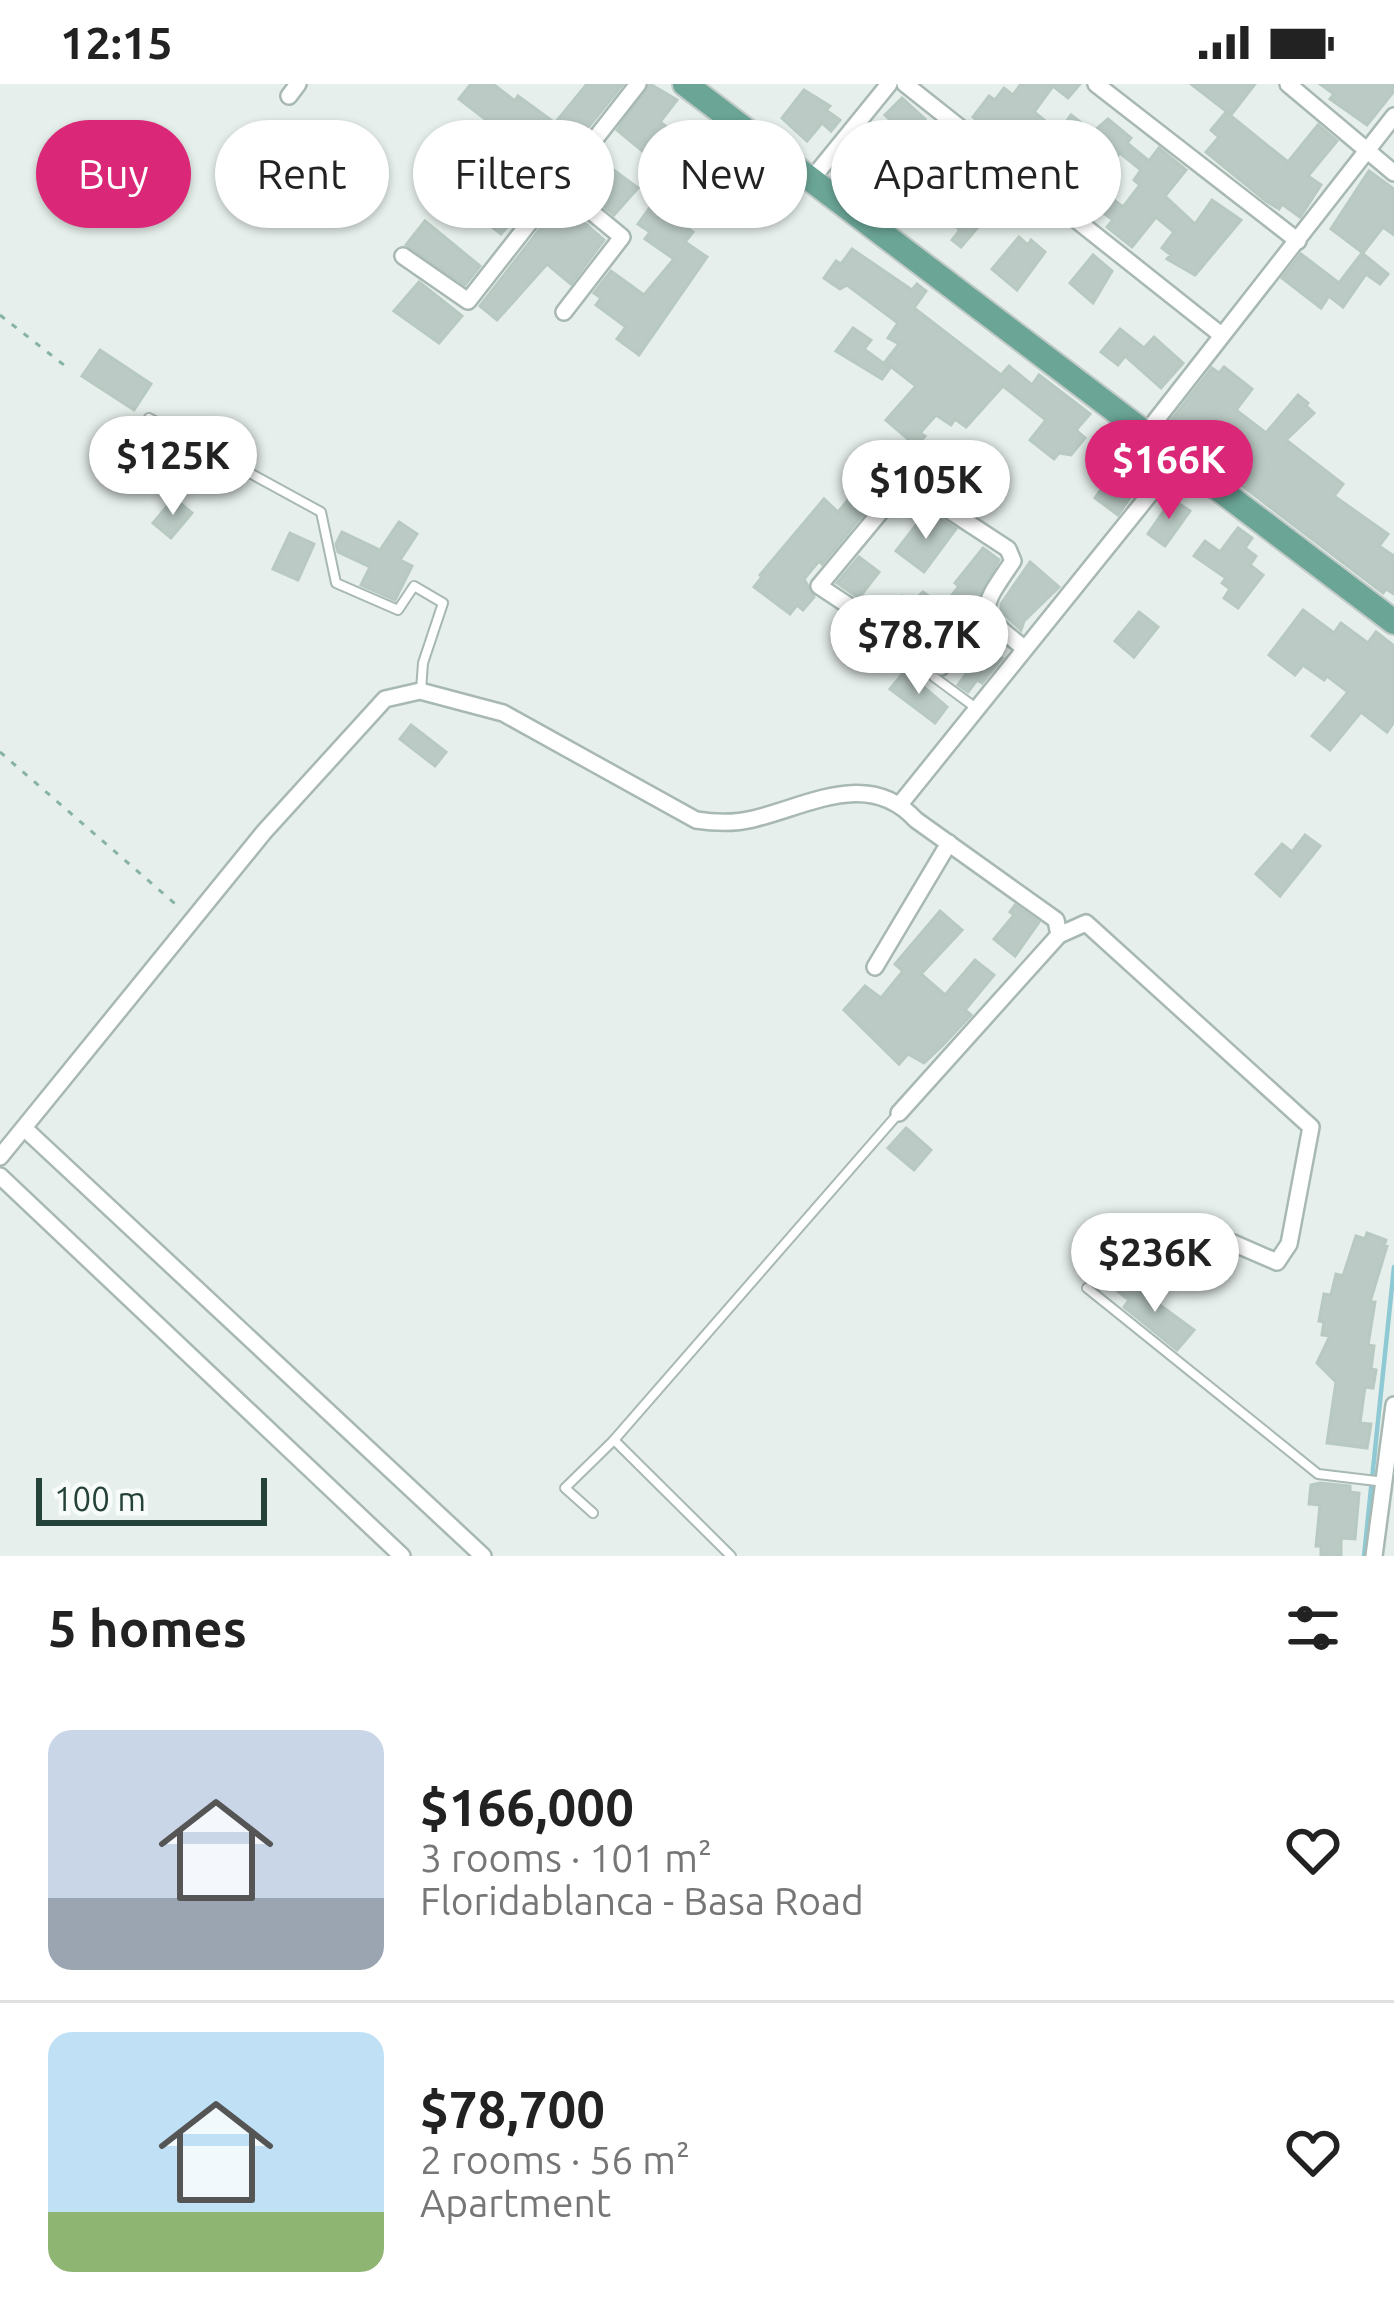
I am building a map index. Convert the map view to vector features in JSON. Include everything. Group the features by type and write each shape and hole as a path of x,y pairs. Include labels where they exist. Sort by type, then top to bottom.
{"main road":[{"path":"685,84 1394,622"}],"street":[{"path":"610,120 638,84"},
{"path":"811,180 889,84"},
{"path":"905,84 1220,334"},
{"path":"1096,84 1298,242"},
{"path":"1288,84 1394,173"},
{"path":"1146,433 1394,116"},
{"path":"403,256 468,301 525,228"},
{"path":"564,313 622,237 611,228"},
{"path":"901,803 1179,458"},
{"path":"986,610 941,668 818,586 892,498 904,488 915,488 1008,549 1013,562 986,601 986,610 995,626 1024,648"},
{"path":"0,1157 356,728 385,699 421,691 503,713 695,820 720,824 752,820 835,794 889,798 1044,910 1056,920 1059,935"},
{"path":"875,967 949,843"},
{"path":"899,1113 1059,935 1086,922 1311,1127 1289,1244 1276,1262 1233,1243"},
{"path":"24,1128 483,1556"},
{"path":"0,1176 402,1556"},
{"path":"1373,1556 1376,1481 1394,1405"}],"lane":[{"path":"149,418 321,512 337,583 398,610 414,586 443,603 423,662 421,691"},
{"path":"934,677 976,709"},
{"path":"592,1514 565,1489 614,1440 899,1113"},
{"path":"1087,1288 1318,1474 1376,1481"},
{"path":"614,1440 730,1556"}],"path":[{"path":"0,315 69,369"},
{"path":"0,752 193,920"}],"building":[{"path":"471,84 493,84 551,120 486,120 459,99"},
{"path":"587,84 623,84 594,120 557,120"},
{"path":"650,84 677,100 662,120 638,120 638,147 617,130"},
{"path":"1021,84 1080,84 1068,98 1053,86 1034,112 1044,120 973,117 989,96 995,100 1004,88 1013,95"},
{"path":"1191,84 1255,84 1231,115"},
{"path":"1320,84 1394,84 1394,91 1367,125 1330,99 1334,94"},
{"path":"804,90 830,106 826,110 840,120 831,120 831,131 822,123 807,141 807,120 782,118"},
{"path":"902,98 925,119 890,120 885,115"},
{"path":"1226,112 1288,162 1318,125 1337,141 1308,176 1321,185 1300,217 1282,204 1279,209 1266,201 1206,152 1219,137 1211,130"},
{"path":"1121,130 1131,138 1127,143 1149,161 1159,148 1186,170 1165,196 1195,224 1212,200 1241,220 1195,275 1167,259 1171,255 1162,248 1174,232 1156,217 1132,247 1108,228 1121,228 1121,205 1140,185 1134,180 1141,170 1121,154"},
{"path":"614,170 638,188 614,215"},
{"path":"1369,171 1394,189 1394,235 1383,227 1363,253 1331,229"},
{"path":"419,228 434,228 480,266 465,285 406,245"},
{"path":"541,228 590,228 604,240 571,284 547,264 497,320 480,306"},
{"path":"644,228 687,228 693,232 685,242 707,257 639,355 617,339 626,327 596,305 601,298 594,293 611,271 644,295 674,259 645,239 650,232"},
{"path":"977,228 961,247 952,240 960,230"},
{"path":"1019,237 1045,252 1017,290 992,269"},
{"path":"852,249 912,290 917,284 926,291 914,308 1001,375 1009,366 1032,385 1039,375 1090,414 1076,430 1085,438 1071,455 1059,453 1054,459 1030,440 1046,420 1003,386 966,427 955,419 951,425 936,415 920,433 925,436 916,446 886,420 916,386 885,362 899,344 888,338 898,323 847,285 840,289 824,278"},
{"path":"1362,253 1388,274 1380,284 1366,274 1343,307 1329,296 1321,308 1282,278 1301,254 1339,283"},
{"path":"1093,255 1112,271 1093,303 1070,283"},
{"path":"419,282 462,316 439,343 394,311"},
{"path":"853,328 871,340 864,349 890,368 882,379 836,351"},
{"path":"1120,329 1144,348 1154,337 1183,363 1161,388 1125,356 1118,365 1101,352"},
{"path":"100,350 151,384 134,410 82,376"},
{"path":"1224,367 1252,389 1236,410 1266,433 1298,395 1308,403 1314,413 1286,440 1343,484 1334,496 1388,534 1379,546 1394,556 1394,594 1386,589 1383,593 1203,456 1207,450 1180,431 1176,436 1165,428 1212,368 1219,373"},
{"path":"866,447 890,468 868,493 844,473"},
{"path":"1122,461 1144,477 1118,515 1095,498"},
{"path":"858,488 874,501 804,579 814,597 803,610 797,605 790,614 754,587 824,499 838,512"},
{"path":"174,498 192,513 171,538 153,523"},
{"path":"1172,499 1190,511 1165,546 1148,534"},
{"path":"933,514 956,529 924,572 896,551 920,520 926,524"},
{"path":"399,522 417,534 400,560 412,566 395,600 361,585 370,567 338,552 336,544 342,532 380,550"},
{"path":"1238,528 1252,538 1245,548 1256,556 1250,565 1263,575 1238,608 1224,598 1230,589 1222,583 1226,578 1194,556 1205,541 1220,552"},
{"path":"290,533 314,544 298,580 273,569"},
{"path":"983,548 999,560 976,603 941,647 916,626 911,633 897,623 900,619 890,612 902,596 911,603 923,592 943,607"},
{"path":"859,557 879,572 859,598 837,583"},
{"path":"1030,562 1059,587 1024,621 1021,630 1001,611 1001,604"},
{"path":"1303,610 1334,633 1341,623 1368,643 1376,632 1394,646 1394,722 1387,732 1361,712 1330,750 1312,736 1348,692 1303,665 1295,675 1269,655"},
{"path":"1139,612 1158,627 1134,657 1115,641"},
{"path":"986,630 992,636 984,646 1002,658 968,692 958,685 969,670 959,663"},
{"path":"905,671 947,707 935,723 890,689"},
{"path":"411,725 446,752 435,766 400,739"},
{"path":"1305,835 1320,846 1280,896 1256,874 1282,844 1292,852"},
{"path":"1015,905 1039,922 1015,956 994,939 1014,915 1010,912"},
{"path":"940,911 962,930 921,974 945,995 975,960 994,975 965,1010 971,1015 924,1063 908,1054 899,1064 844,1010 865,986 881,998 903,971 895,964"},
{"path":"906,1128 931,1150 914,1170 888,1148"},
{"path":"1367,1233 1386,1240 1387,1246 1370,1302 1375,1302 1368,1345 1374,1346 1371,1369 1376,1370 1373,1388 1365,1387 1360,1423 1371,1424 1367,1448 1327,1443 1336,1382 1317,1363 1330,1336 1322,1335 1324,1322 1319,1321 1324,1294 1331,1295 1336,1274 1343,1276 1356,1236 1365,1239"},
{"path":"1123,1278 1194,1330 1177,1350 1124,1307 1129,1300 1115,1289"},
{"path":"1311,1485 1350,1486 1350,1492 1359,1493 1355,1539 1341,1538 1341,1556 1321,1556 1321,1546 1316,1546 1320,1505 1309,1504"}],"waterway":[{"path":"1364,1556 1394,1267"}]}
